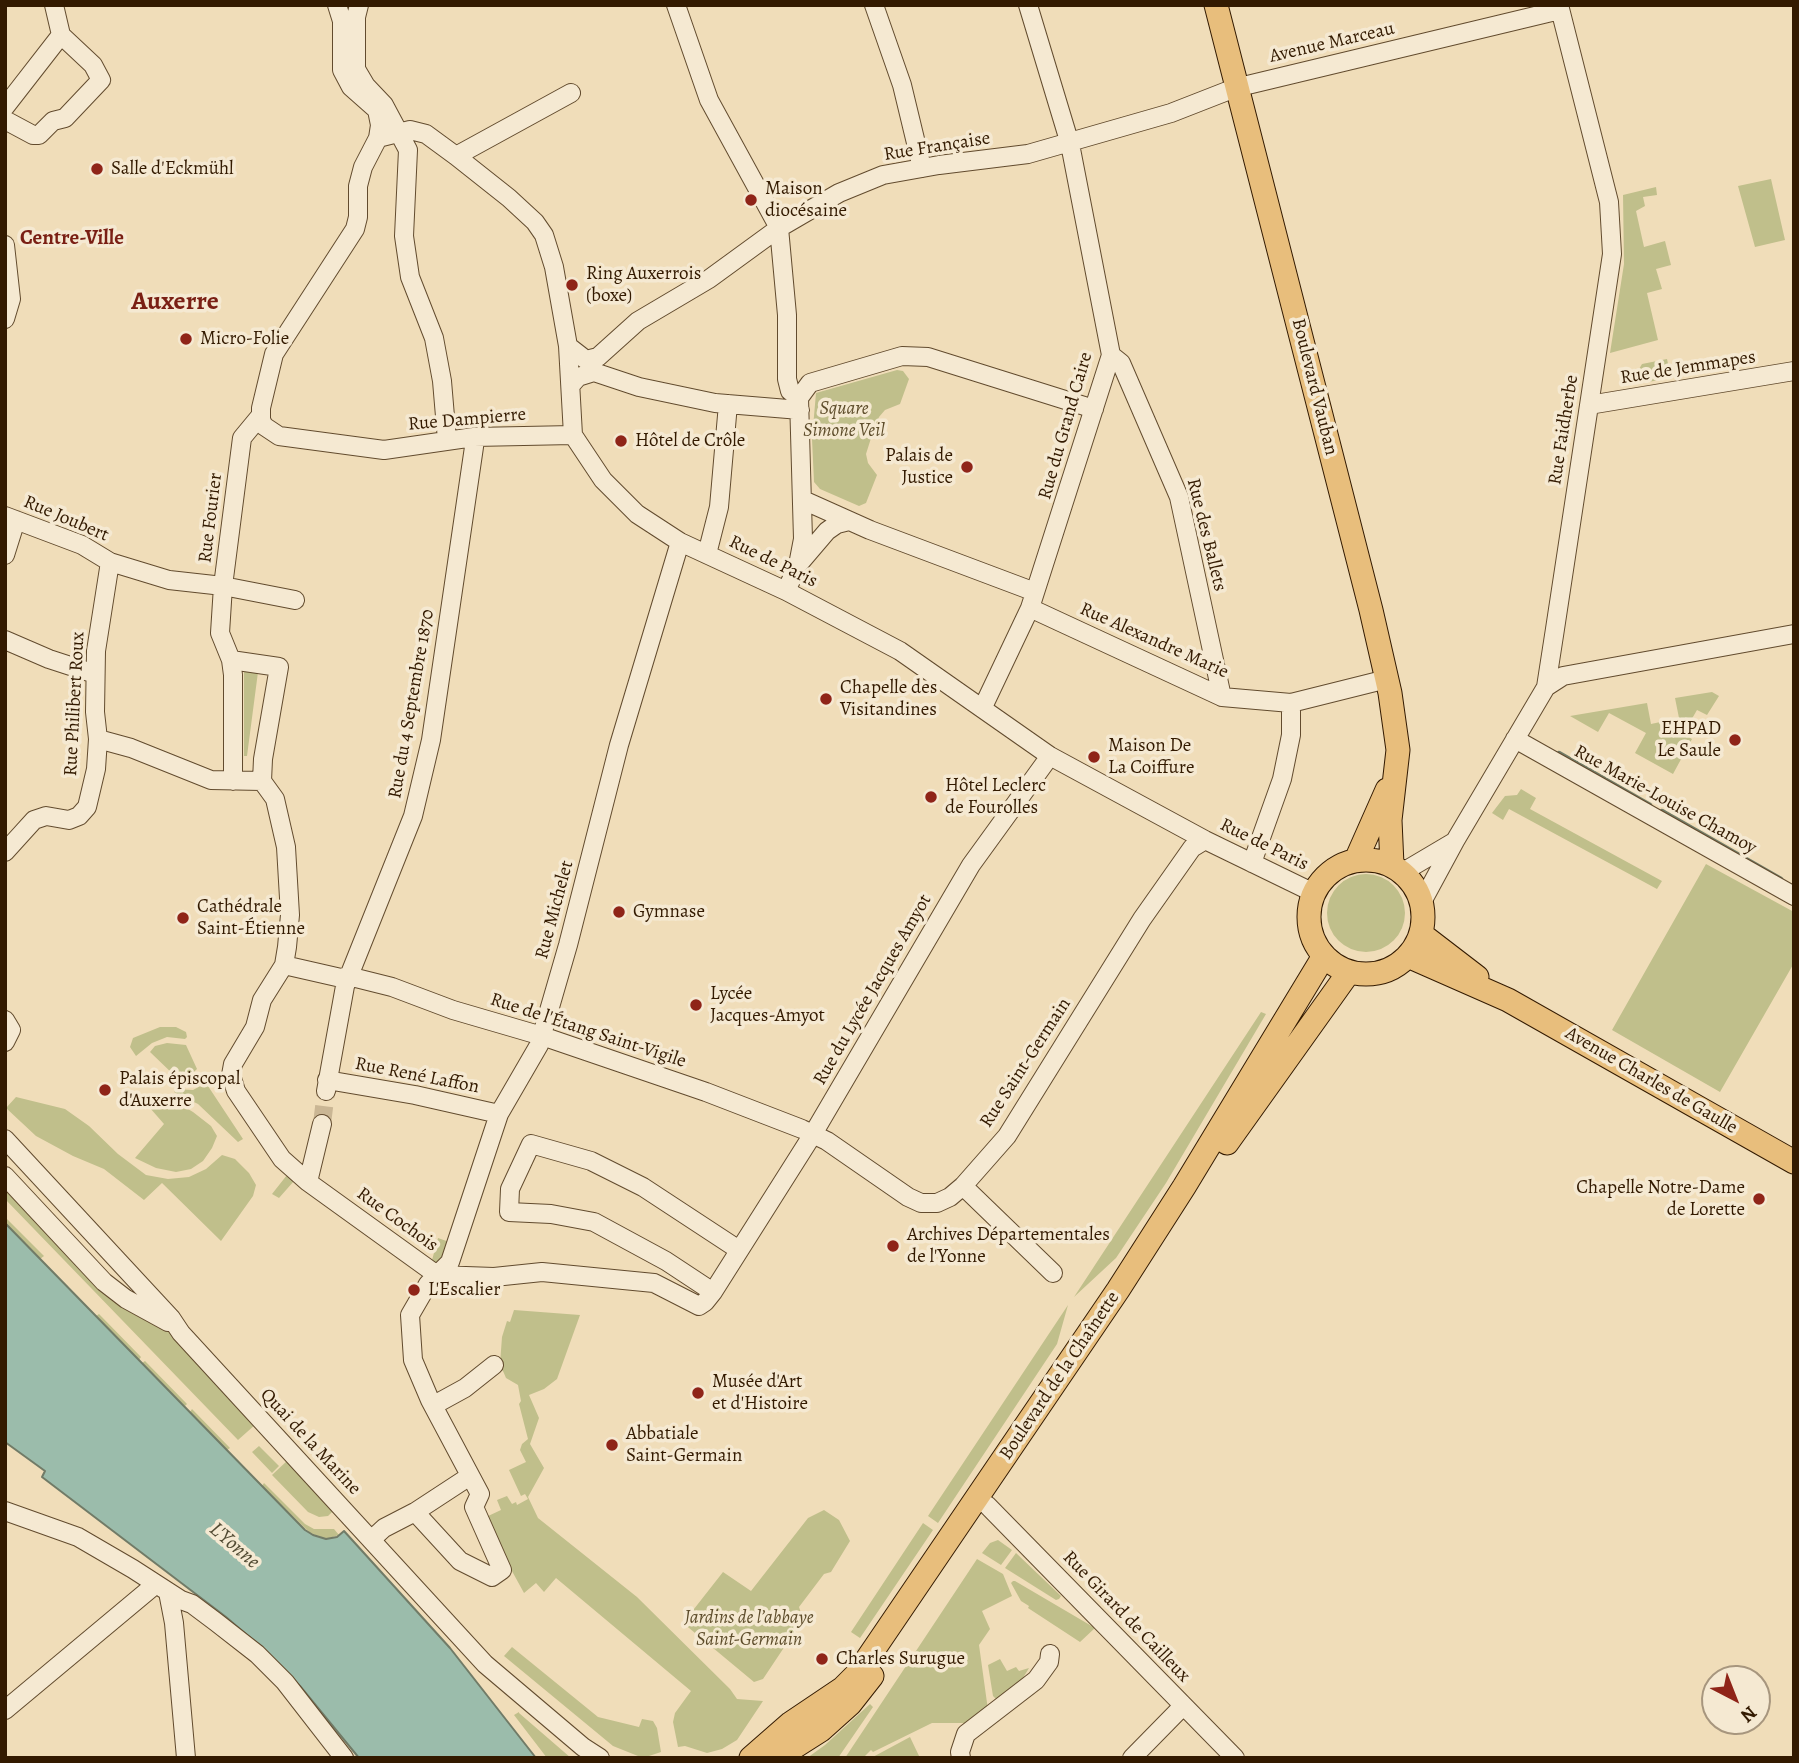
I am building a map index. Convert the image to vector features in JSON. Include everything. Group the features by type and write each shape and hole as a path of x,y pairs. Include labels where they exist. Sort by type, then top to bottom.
{"main road":[{"name":"Boulevard Vauban","path":"1216,5 1387,679 1397,733 1390,821 1398,869"},
{"name":"Boulevard Vauban","path":"1356,860 1395,771"},
{"path":"1374,859 1398,869 1415,886 1422,902 1422,934 1408,956 1390,969 1379,973 1349,972 1319,966 1309,916 1314,893 1324,878 1338,866 1356,860 1374,859"},
{"name":"Avenue Charles de Gaulle","path":"1422,934 1508,1000"},
{"name":"Avenue Charles de Gaulle","path":"1408,956 1508,1000 1794,1162"},
{"name":"Boulevard de la Chaînette","path":"751,1758 791,1723 843,1688 857,1674 1118,1290 1319,966"},
{"path":"778,1758 821,1730 850,1704 902,1633 1231,1136 1349,972"}],"street":[{"path":"5,120 36,136 53,121 65,118 101,80 93,65 61,35 54,5"},
{"path":"261,415 267,377 278,346 355,229 358,217 358,187 380,125 377,110 351,87 342,70 342,21 337,5"},
{"path":"359,5 356,17 356,69 366,86 384,105 408,150 404,236 410,277 433,338 442,381 447,440"},
{"path":"874,5 902,85 922,168"},
{"name":"Rue du Grand Caire","path":"983,707 1033,600 1111,355 1070,144 1028,5"},
{"path":"680,7 709,100 779,228 787,315 787,379 790,391 799,404"},
{"name":"Avenue Marceau","path":"1235,88 1560,8"},
{"name":"Rue Faidherbe","path":"1422,902 1546,687 1612,254 1609,202 1560,8"},
{"path":"5,107 61,35"},
{"name":"Rue Française","path":"568,346 586,360 598,357 638,321 709,279 779,228 838,193 883,175 1028,154 1070,144 1178,111 1235,88"},
{"path":"456,156 571,93"},
{"path":"376,142 410,130 426,134 524,212 544,235 554,267 568,346 573,435"},
{"path":"376,142 391,144 408,155"},
{"path":"5,245 11,299 5,318"},
{"name":"Rue des Ballets","path":"1111,355 1121,363 1179,497 1222,696"},
{"path":"799,565 803,539 803,500 799,404 810,383 902,356 928,357 1094,409"},
{"name":"Rue de Jemmapes","path":"1589,405 1794,371"},
{"path":"571,385 578,377 594,372 639,387 728,404 799,404"},
{"path":"707,554 719,507 728,404"},
{"name":"Rue Dampierre","path":"261,415 264,426 279,436 384,450 474,437 573,435"},
{"name":"Rue Fourier","path":"230,660 220,633 223,586 242,438 261,415"},
{"name":"Rue de Paris","path":"573,435 614,494 637,514 680,542 786,591 900,651 1050,756 1196,840 1314,893"},
{"name":"Rue du 4 Septembre 1870","path":"326,1085 348,976 413,816 431,740 474,437"},
{"name":"Rue Alexandre Marie","path":"803,500 1033,600 1222,696 1291,703 1387,679"},
{"path":"5,555 11,518"},
{"name":"Rue Joubert","path":"11,518 82,545 110,562 169,580 223,586 295,600"},
{"path":"786,591 799,565 827,531 837,524 849,521"},
{"name":"Rue Michelet","path":"433,1405 414,1360 410,1315 428,1284 450,1262 499,1114 539,1045 568,945 619,745 680,542"},
{"name":"Rue Philibert Roux","path":"5,852 29,824 40,817 74,818 83,813 86,807 96,769 96,651 110,562"},
{"path":"1546,687 1563,676 1794,634"},
{"path":"5,640 49,660 95,674"},
{"path":"233,781 233,675 230,660 279,667 263,759 262,781 275,799 286,847 290,915 284,965"},
{"path":"1252,863 1282,779 1291,735 1291,703"},
{"path":"98,739 131,748 211,780 262,781"},
{"name":"Rue Marie-Louise Chamoy","path":"1515,739 1794,896"},
{"name":"Rue du Lycée Jacques Amyot","path":"713,1292 813,1134 971,865 1050,756"},
{"name":"Rue Saint-Germain","path":"813,1134 921,1203 937,1203 950,1197 1007,1136 1142,919 1196,840"},
{"name":"Rue Faidherbe","path":"1398,869 1455,841"},
{"name":"Rue de l'Étang Saint-Vigile","path":"284,965 341,978 348,976 392,988 706,1092 813,1134"},
{"name":"Rue Cochois","path":"284,965 262,1000 255,1027 233,1064 231,1075 236,1091 282,1159 309,1182 437,1275 494,1277 542,1272 654,1283 699,1306 713,1292"},
{"path":"5,1020 11,1030 5,1042"},
{"name":"Rue René Laffon","path":"326,1085 415,1095 499,1114"},
{"path":"309,1182 322,1124"},
{"name":"Quai de la Marine","path":"5,1139 485,1664 600,1758"},
{"path":"713,1292 666,1261 587,1220 551,1214 509,1212 510,1189 531,1144 591,1161 643,1187 739,1250"},
{"path":"5,1176 104,1282 126,1299 174,1326"},
{"path":"963,1186 1053,1273"},
{"path":"415,1513 460,1561 492,1577 502,1570 474,1507 480,1494 433,1405 465,1388 494,1365"},
{"path":"371,1540 384,1528 415,1513 470,1476"},
{"name":"Rue Girard de Cailleux","path":"987,1505 1235,1758"},
{"path":"5,1511 78,1537 192,1604 257,1654 285,1682 344,1758"},
{"path":"5,1710 162,1588"},
{"path":"162,1588 174,1623 186,1758"},
{"path":"961,1758 965,1734 1036,1680 1049,1662 1050,1654"},
{"path":"1138,1755 1183,1706"}],"green space":[{"path":"1771,179 1785,240 1755,247 1738,186"},
{"path":"1656,187 1657,195 1643,197 1645,206 1636,211 1644,247 1665,241 1671,265 1656,269 1662,289 1647,293 1658,340 1610,353 1624,264 1623,195"},
{"path":"1667,359 1671,378 1636,384 1635,376 1642,364"},
{"name":"Square Simone Veil","path":"897,370 903,371 909,379 900,404 885,410 872,435 866,454 868,463 877,475 866,503 859,506 820,489 814,482 812,439 816,393"},
{"path":"244,672 258,672 247,756 244,756"},
{"path":"1712,692 1719,696 1707,715 1697,710 1683,734 1692,739 1673,774 1635,753 1646,733 1609,713 1598,732 1570,716 1647,703 1651,724 1679,718 1675,698"},
{"path":"1521,789 1536,798 1530,809 1662,881 1657,889 1509,809 1503,820 1492,813 1505,796 1517,795"},
{"path":"1706,864 1794,912 1794,963 1720,1092 1612,1030"},
{"path":"1358,874 1374,874 1388,880 1399,891 1405,905 1405,921 1399,935 1388,946 1374,952 1358,952 1344,946 1333,935 1327,921 1327,905 1333,891 1344,880"},
{"path":"1261,1012 1266,1014 1166,1183 1116,1258 1074,1297"},
{"path":"160,1027 176,1027 186,1032 187,1037 167,1037 152,1043 136,1056 130,1047 133,1038"},
{"path":"167,1043 186,1045 197,1069 183,1082 178,1080 171,1087 169,1085 175,1076 150,1052 155,1046"},
{"path":"206,1083 243,1139 238,1142 198,1104 174,1092 177,1089 193,1090"},
{"path":"163,1094 211,1126 217,1136 203,1161 191,1169 176,1172 156,1168 135,1158 164,1124 150,1108"},
{"path":"16,1097 65,1109 146,1175 168,1179 189,1177 206,1169 222,1155 235,1159 256,1185 253,1196 221,1241 162,1183 144,1200 104,1169 36,1136 6,1108"},
{"path":"287,1175 294,1181 279,1198 272,1194"},
{"path":"5,1184 165,1325 256,1424 238,1440 5,1199"},
{"path":"5,1217 44,1256 40,1259 5,1223"},
{"path":"438,1238 452,1243 440,1264 431,1264"},
{"path":"1068,1305 1057,1344 938,1523 928,1516"},
{"path":"514,1310 580,1315 557,1379 544,1389 529,1395 539,1418 530,1444 544,1468 528,1497 538,1518 637,1597 737,1699 763,1701 737,1740 722,1749 707,1753 685,1746 678,1747 673,1722 675,1713 691,1691 556,1578 544,1592 536,1583 524,1593 507,1562 486,1517 501,1510 497,1500 507,1496 512,1504 516,1502 517,1505 528,1499 525,1494 521,1496 509,1470 526,1462 520,1450 528,1439 519,1404 521,1401 518,1385 506,1378 500,1364 502,1337"},
{"path":"99,1314 141,1357 139,1360 96,1316"},
{"path":"145,1361 187,1404 185,1406 142,1363"},
{"path":"192,1409 230,1448 227,1450 190,1412"},
{"path":"259,1446 279,1466 272,1473 252,1452"},
{"path":"289,1459 335,1509 328,1516 319,1517 308,1512 272,1475"},
{"path":"264,1483 305,1524 314,1529 334,1529 339,1535 326,1539 310,1533 262,1486"},
{"name":"Jardins de l’abbaye Saint-Germain","path":"824,1510 839,1520 850,1541 831,1572 824,1574 799,1607 803,1619 763,1679 754,1682 683,1623 723,1572 751,1591 808,1518"},
{"path":"923,1523 933,1530 860,1638 851,1632"},
{"path":"998,1540 1012,1550 1001,1565 982,1553 990,1543"},
{"path":"1016,1553 1061,1596 1059,1599 1056,1600 1005,1568"},
{"path":"977,1559 1003,1574 1012,1596 982,1611 990,1629 979,1645 988,1710 969,1723 932,1723 873,1752 871,1750 863,1758 845,1758"},
{"path":"1013,1581 1095,1628 1080,1642 1028,1608 1011,1583"},
{"path":"512,1647 598,1717 639,1727 642,1719 653,1721 657,1728 661,1752 643,1758 613,1746 504,1656"},
{"path":"1000,1659 1007,1671 1016,1667 1019,1671 1029,1668 1023,1678 1003,1697 996,1699 993,1696 988,1665"},
{"path":"870,1704 873,1707 838,1758 807,1758 825,1745"},
{"path":"519,1712 571,1758 547,1758 514,1715"},
{"path":"910,1737 920,1758 871,1758"}],"water":[{"name":"L'Yonne","path":"5,1223 305,1530 326,1539 337,1537 344,1531 450,1648 536,1758 359,1758 300,1686 260,1646 42,1477 45,1471 5,1442"}],"waterway":[{"path":"1559,753 1650,805"},
{"path":"1662,811 1781,879"}],"tunnel":[{"path":"322,1124 326,1091"}],"place":[{"name":"Salle d'Eckmühl","path":"97,169"},
{"name":"Maison diocésaine","path":"751,200"},
{"name":"Ring Auxerrois (boxe)","path":"572,285"},
{"name":"Micro-Folie","path":"186,339"},
{"name":"Hôtel de Crôle","path":"621,441"},
{"name":"Palais de Justice","path":"967,467"},
{"name":"Chapelle des Visitandines","path":"826,699"},
{"name":"EHPAD Le Saule","path":"1735,740"},
{"name":"Maison De La Coiffure","path":"1094,757"},
{"name":"Hôtel Leclerc de Fourolles","path":"931,797"},
{"name":"Gymnase","path":"619,912"},
{"name":"Cathédrale Saint-Étienne","path":"183,918"},
{"name":"Lycée Jacques-Amyot","path":"696,1005"},
{"name":"Palais épiscopal d'Auxerre","path":"105,1090"},
{"name":"Chapelle Notre-Dame de Lorette","path":"1759,1199"},
{"name":"Archives Départementales de l'Yonne","path":"893,1246"},
{"name":"L'Escalier","path":"414,1290"},
{"name":"Musée d'Art et d'Histoire","path":"698,1393"},
{"name":"Abbatiale Saint-Germain","path":"612,1445"},
{"name":"Charles Surugue","path":"822,1659"}],"district":[{"name":"Centre-Ville","path":"72,239"},
{"name":"Auxerre","path":"175,303"}]}
